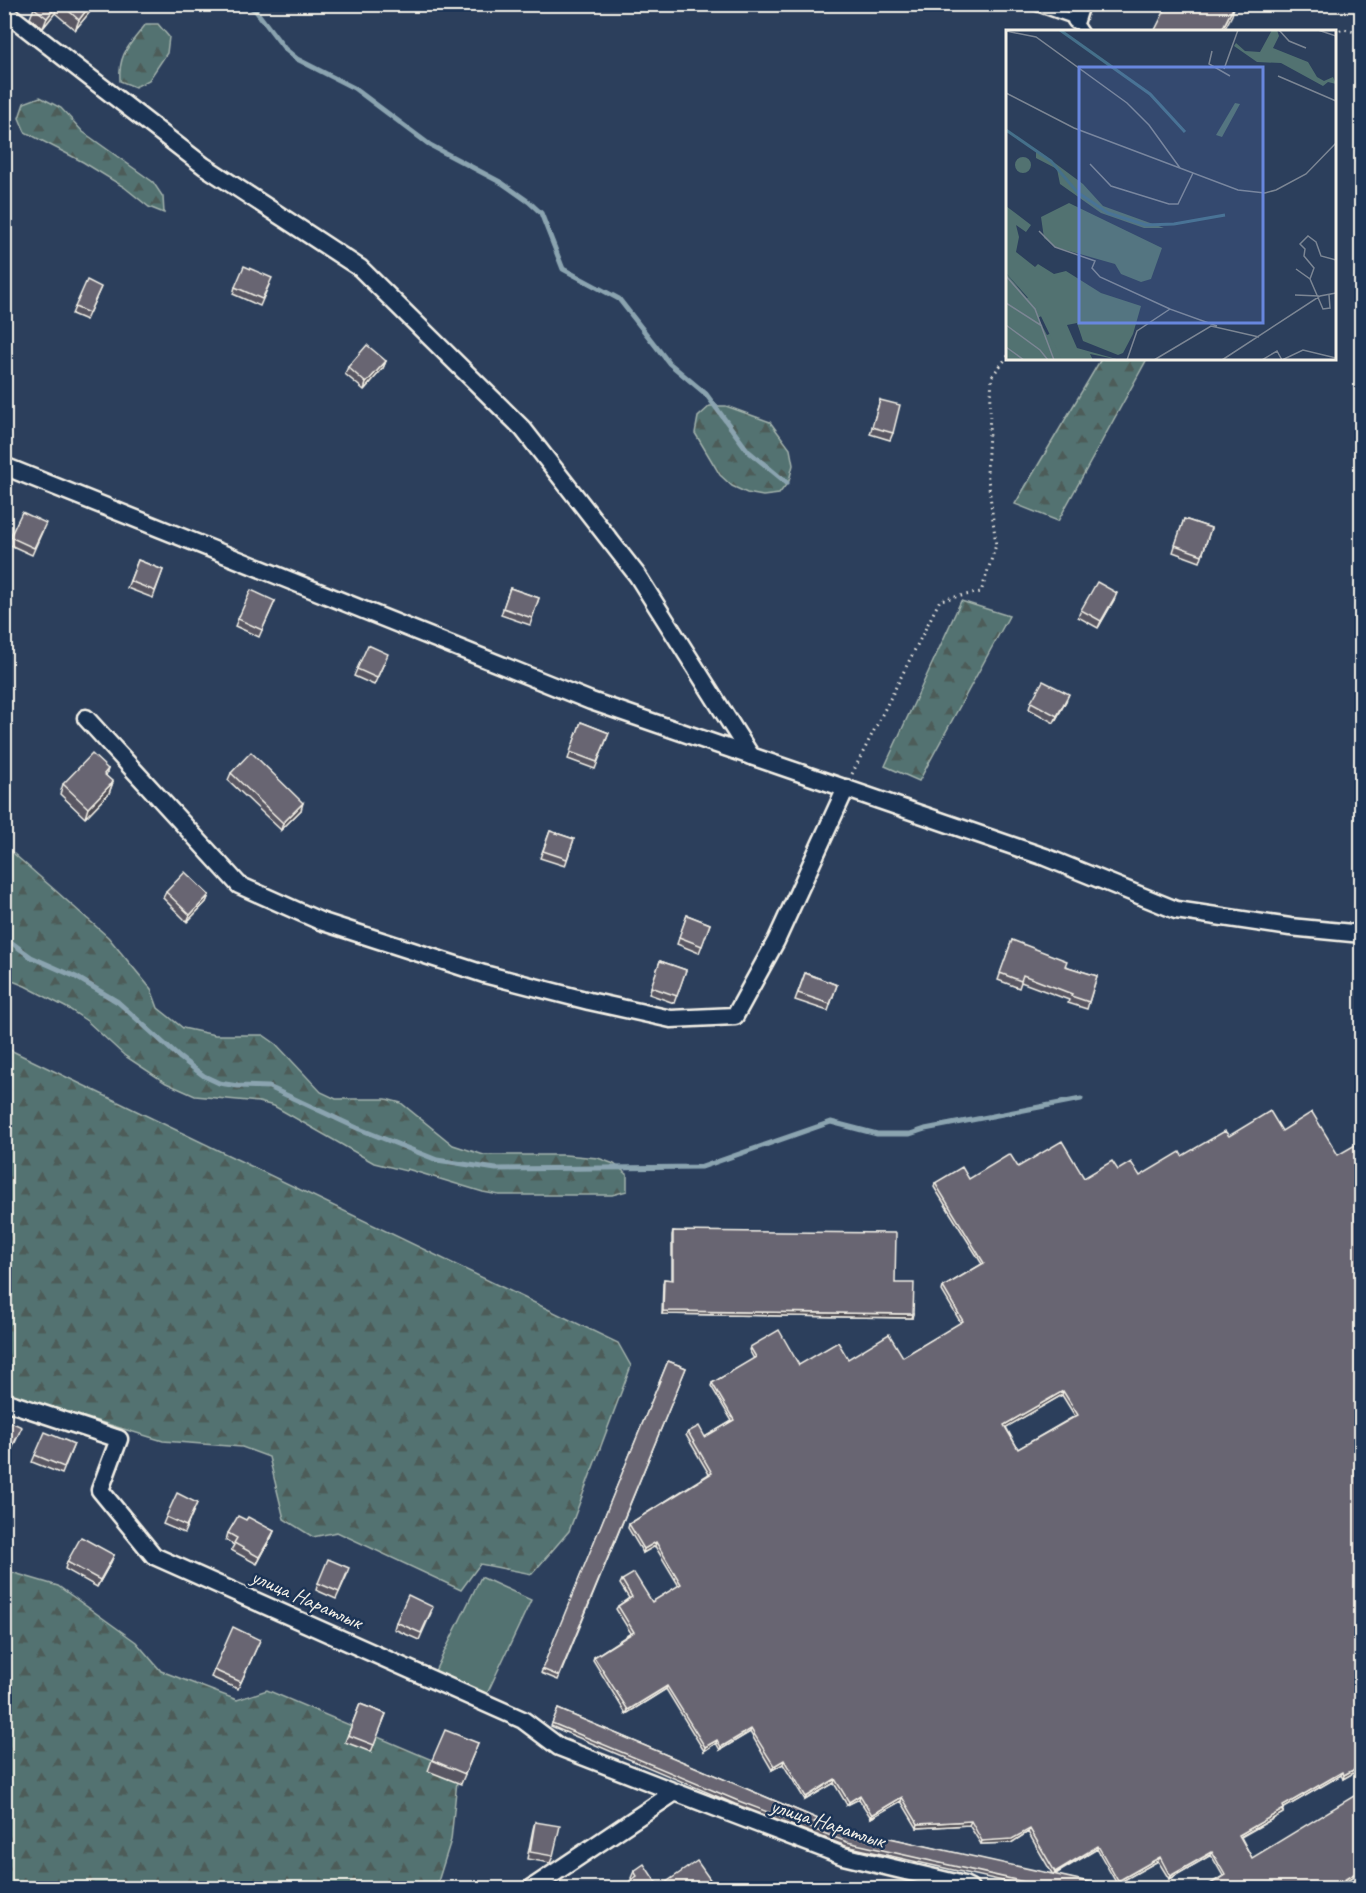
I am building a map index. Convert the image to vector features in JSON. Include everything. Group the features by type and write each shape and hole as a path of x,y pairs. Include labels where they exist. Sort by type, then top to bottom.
{"street":[{"path":"4,11 204,166 360,268 523,429 637,575 751,756"},
{"path":"4,466 591,701 1046,857 1176,910 1290,927 1362,934"},
{"path":"86,718 239,885 320,921 484,974 671,1019 735,1016 776,941 846,788"},
{"name":"улица Наратлык","path":"4,1401 119,1440 100,1490 154,1556 523,1719 559,1747 843,1856 970,1888"},
{"path":"531,1888 675,1792"}],"lane":[{"path":"1031,4 1080,19"}],"path":[{"path":"1336,32 1344,29 1362,34"},
{"path":"846,788 940,600 981,592 996,545 987,470 992,376 1006,358"}],"green space":[{"path":"146,24 158,24 169,37 167,53 149,80 135,87 120,81 121,63 126,50"},
{"path":"40,97 61,108 83,132 153,182 163,197 164,213 149,207 124,187 83,162 25,132 19,118 24,103"},
{"path":"1100,360 1146,360 1058,521 1015,504"},
{"path":"710,406 726,406 770,422 790,449 793,465 789,481 779,494 763,496 747,493 732,486 720,475 695,433 698,417"},
{"path":"961,601 1009,616 919,781 885,766"},
{"path":"5,846 108,937 151,989 158,1008 183,1028 215,1035 263,1035 276,1044 321,1092 336,1099 386,1099 401,1103 453,1145 484,1155 565,1155 598,1158 614,1164 627,1174 627,1191 612,1195 499,1195 483,1192 407,1169 406,1171 374,1163 274,1106 259,1102 195,1096 166,1083 125,1056 87,1021 69,1009 5,978"},
{"path":"4,1047 618,1343 631,1366 569,1531 532,1574 480,1564 461,1590 337,1532 313,1537 284,1519 269,1457 242,1447 163,1441 5,1393"},
{"path":"4,1570 58,1586 136,1642 161,1671 237,1700 267,1690 458,1771 451,1840 436,1888 5,1888"},
{"path":"481,1577 531,1600 485,1698 434,1673"}],"building":[{"path":"37,4 58,4 47,18 34,8"},
{"path":"61,4 91,4 79,20"},
{"path":"1168,4 1235,4 1222,30 1155,30"},
{"path":"244,266 272,278 262,299 235,287"},
{"path":"87,280 101,287 89,313 75,307"},
{"path":"367,345 386,361 366,383 348,367"},
{"path":"880,400 900,405 893,433 872,427"},
{"path":"22,512 46,523 34,548 10,537"},
{"path":"1184,519 1211,528 1202,555 1175,545"},
{"path":"138,560 163,570 155,591 130,581"},
{"path":"1097,582 1117,593 1101,621 1081,610"},
{"path":"510,588 539,598 532,618 503,608"},
{"path":"251,590 275,601 262,630 238,619"},
{"path":"368,645 388,654 377,678 357,669"},
{"path":"1043,681 1069,694 1057,716 1031,702"},
{"path":"581,722 609,733 597,762 570,752"},
{"path":"251,752 303,803 283,823 231,773"},
{"path":"92,754 108,769 104,774 113,782 88,808 63,784"},
{"path":"550,831 574,839 567,859 543,851"},
{"path":"185,872 209,895 190,915 166,892"},
{"path":"687,915 710,924 702,946 679,937"},
{"path":"1012,940 1067,961 1065,966 1097,976 1089,1002 1023,975 1021,981 1000,973"},
{"path":"660,961 686,970 677,996 651,987"},
{"path":"805,973 837,985 830,1004 798,993"},
{"path":"1270,1111 1282,1131 1312,1112 1338,1155 1362,1141 1362,1765 1344,1775 1342,1772 1239,1835 1252,1858 1362,1791 1362,1869 1331,1888 1204,1888 1225,1875 1212,1852 1170,1876 1160,1857 1118,1881 1098,1846 1055,1872 1030,1829 1012,1839 982,1841 971,1821 918,1824 902,1797 872,1815 860,1795 849,1802 835,1779 806,1797 784,1760 774,1766 751,1729 721,1747 717,1740 705,1747 667,1686 628,1710 594,1657 634,1632 618,1606 632,1597 622,1580 634,1573 652,1602 681,1584 656,1542 644,1549 629,1524 712,1473 688,1432 699,1426 705,1437 734,1420 712,1383 756,1357 750,1347 779,1330 799,1365 838,1342 848,1359 889,1334 903,1357 963,1321 943,1287 984,1263 935,1183 962,1167 969,1179 1010,1154 1018,1167 1062,1141 1084,1178 1112,1161 1118,1170 1131,1162 1140,1176 1180,1152 1182,1156 1225,1131 1229,1136","holes":["1063,1391 1078,1415 1018,1449 1004,1425"]},
{"path":"673,1231 896,1233 895,1283 914,1283 913,1314 663,1311 664,1279 673,1280"},
{"path":"668,1361 686,1368 559,1676 542,1669"},
{"path":"4,1419 22,1427 8,1455 4,1453"},
{"path":"45,1432 74,1444 64,1467 35,1455"},
{"path":"177,1493 197,1503 186,1526 166,1517"},
{"path":"238,1516 246,1520 248,1517 274,1531 259,1557 234,1543 237,1538 228,1533"},
{"path":"81,1537 114,1555 100,1580 67,1562"},
{"path":"328,1559 349,1568 339,1592 318,1583"},
{"path":"408,1595 433,1607 421,1633 396,1622"},
{"path":"233,1627 260,1640 241,1682 214,1670"},
{"path":"360,1704 386,1714 374,1745 348,1735"},
{"path":"558,1709 818,1819 814,1822 842,1828 871,1839 867,1833 1116,1888 1051,1888 847,1842 736,1800 552,1723"},
{"path":"445,1730 478,1743 465,1774 432,1760"},
{"path":"535,1822 560,1826 553,1856 530,1852"},
{"path":"697,1861 716,1888 625,1888 632,1884 630,1881 637,1876 634,1871 644,1864 659,1887"}],"waterway":[{"path":"245,4 256,11 285,49 297,59 354,88 430,145 502,183 529,202 541,213 563,269 619,299 669,363 706,394 748,451 787,483"},
{"path":"4,937 31,957 76,977 118,1002 179,1057 204,1076 219,1083 269,1087 357,1128 437,1160 496,1169 702,1167 831,1122 877,1134 910,1134 925,1129 1081,1099"}]}
